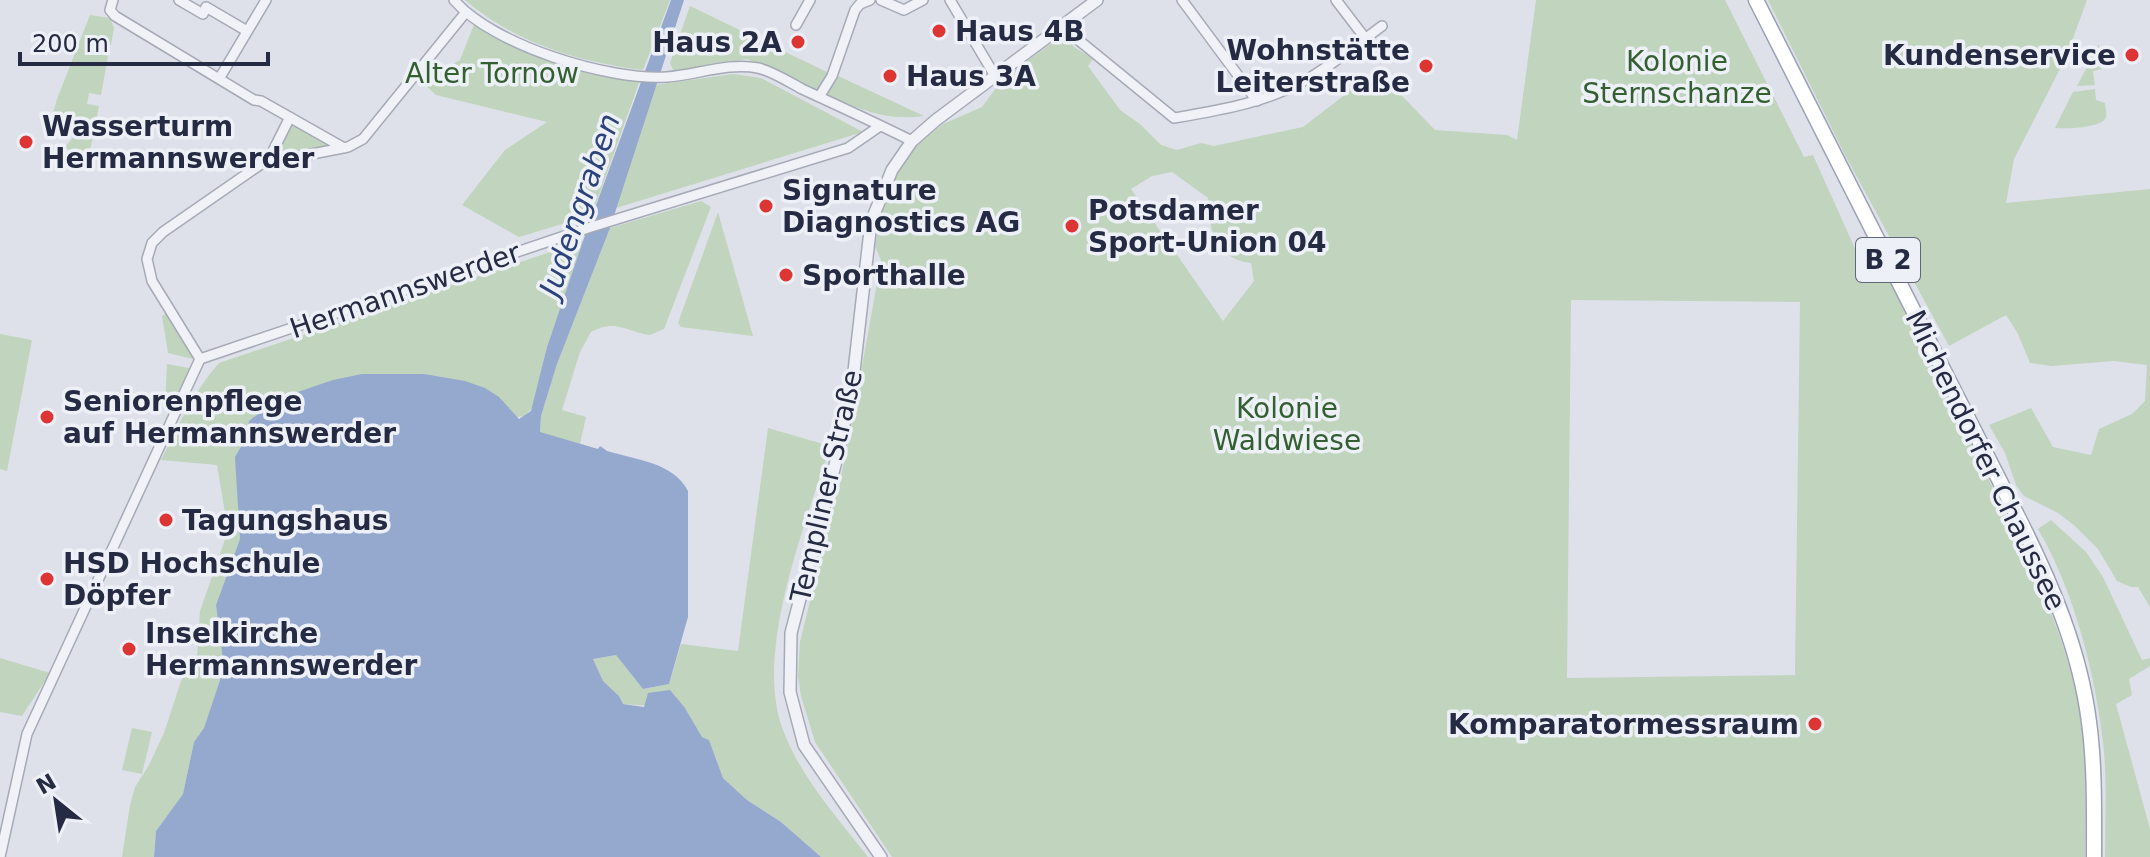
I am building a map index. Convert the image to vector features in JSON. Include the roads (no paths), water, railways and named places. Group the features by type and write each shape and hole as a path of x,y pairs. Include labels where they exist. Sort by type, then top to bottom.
{"main road":[{"name":"Michendorfer Chaussee","path":"1756,0 2055,595 2071,638 2089,720 2094,857"}],"street":[{"path":"113,0 109,7 112,14 219,79 344,148"},
{"path":"179,0 203,14 206,7 247,31"},
{"path":"219,79 266,0"},
{"path":"454,0 466,12 543,53 588,67 658,77 759,68 912,141"},
{"path":"796,25 810,0"},
{"path":"819,97 832,76 854,3 870,0"},
{"path":"881,0 904,10 923,0"},
{"path":"950,0 995,76"},
{"name":"Templiner Straße","path":"881,857 804,745 790,692 789,664 791,633 838,456 854,371 871,222 892,170 912,141 1097,0"},
{"path":"1182,0 1257,101"},
{"path":"1336,0 1365,38"},
{"path":"0,857 27,734 200,359 152,281 148,267 149,251 163,232 261,164 344,148 363,139 466,12"},
{"path":"1065,23 1076,38 1174,118 1257,101 1311,77 1382,26"},
{"path":"267,163 290,117"},
{"name":"Hermannswerder","path":"200,359 588,228 848,148 880,126"}],"water":[{"path":"671,0 684,0 610,228 557,364 541,416 540,432 598,449 600,446 607,451 653,464 673,474 688,491 688,617 669,684 643,689 616,655 593,659 603,681 623,704 644,707 648,693 670,690 702,737 709,740 723,778 821,857 154,857 156,831 183,794 194,742 204,728 224,668 216,605 240,539 235,457 246,438 249,421 275,401 289,395 362,374 424,374 465,381 499,397 519,419 531,411 547,347 583,241"}],"place":[{"name":"Haus 4B","path":"939,31"},
{"name":"Haus 2A","path":"798,42"},
{"name":"Kundenservice","path":"2132,55"},
{"name":"Wohnstätte Leiterstraße","path":"1426,66"},
{"name":"Haus 3A","path":"890,76"},
{"name":"Wasserturm Hermannswerder","path":"26,142"},
{"name":"Signature Diagnostics AG","path":"766,206"},
{"name":"Potsdamer Sport-Union 04","path":"1072,226"},
{"name":"Sporthalle","path":"786,275"},
{"name":"Seniorenpflege auf Hermannswerder","path":"47,417"},
{"name":"Tagungshaus","path":"166,520"},
{"name":"HSD Hochschule Döpfer","path":"47,579"},
{"name":"Inselkirche Hermannswerder","path":"129,649"},
{"name":"Komparatormessraum","path":"1815,724"}],"park label":[{"name":"Alter Tornow","path":"492,73"},
{"name":"Kolonie Sternschanze","path":"1677,77"},
{"name":"Kolonie Waldwiese","path":"1287,424"}],"water label":[{"name":"Judengraben","path":"580,205"}]}
